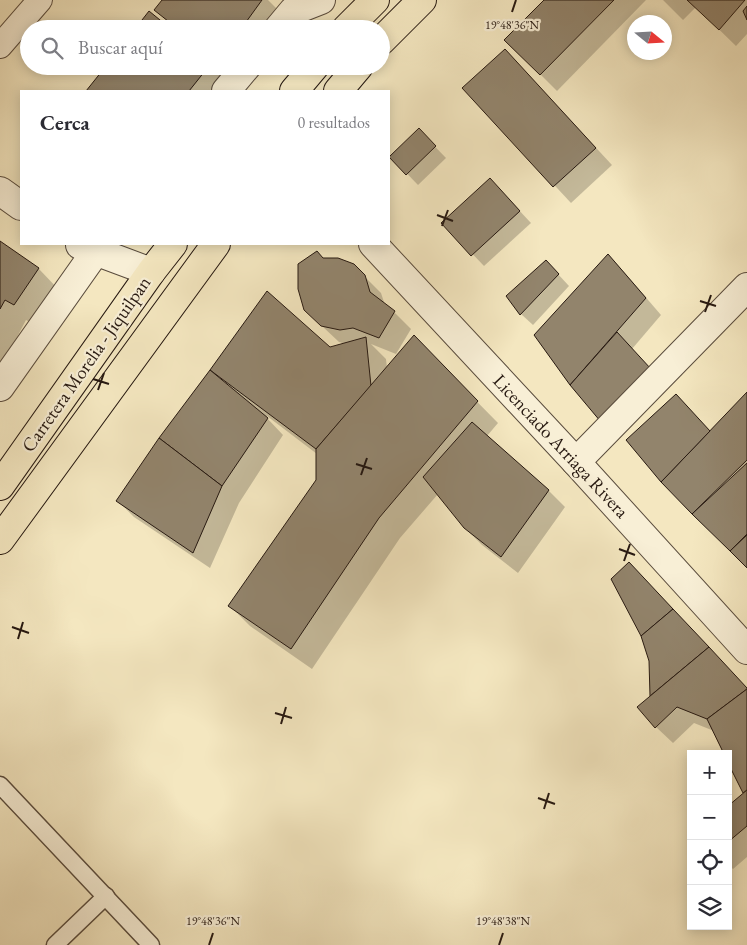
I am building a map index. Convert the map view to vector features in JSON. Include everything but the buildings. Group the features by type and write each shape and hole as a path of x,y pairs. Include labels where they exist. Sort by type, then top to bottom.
{"main road":[{"path":"356,20 375,0"},
{"path":"390,32 422,0"},
{"path":"295,90 307,75"},
{"path":"339,90 351,75"},
{"name":"Carretera Morelia - Jiquilpan","path":"0,486 151,272 172,245"},
{"name":"Carretera Morelia - Jiquilpan","path":"0,540 215,245"}],"street":[{"path":"23,20 40,0"},
{"path":"286,20 293,11 321,0 341,20"},
{"path":"0,46 20,23"},
{"path":"227,90 239,75"},
{"path":"0,191 20,205"},
{"name":"Licenciado Arriaga Rivera","path":"374,245 576,462 747,650"},
{"path":"0,387 92,246 151,272"},
{"path":"576,462 747,287"}],"lane":[{"path":"0,785 151,945"},
{"path":"55,945 106,896"}]}
